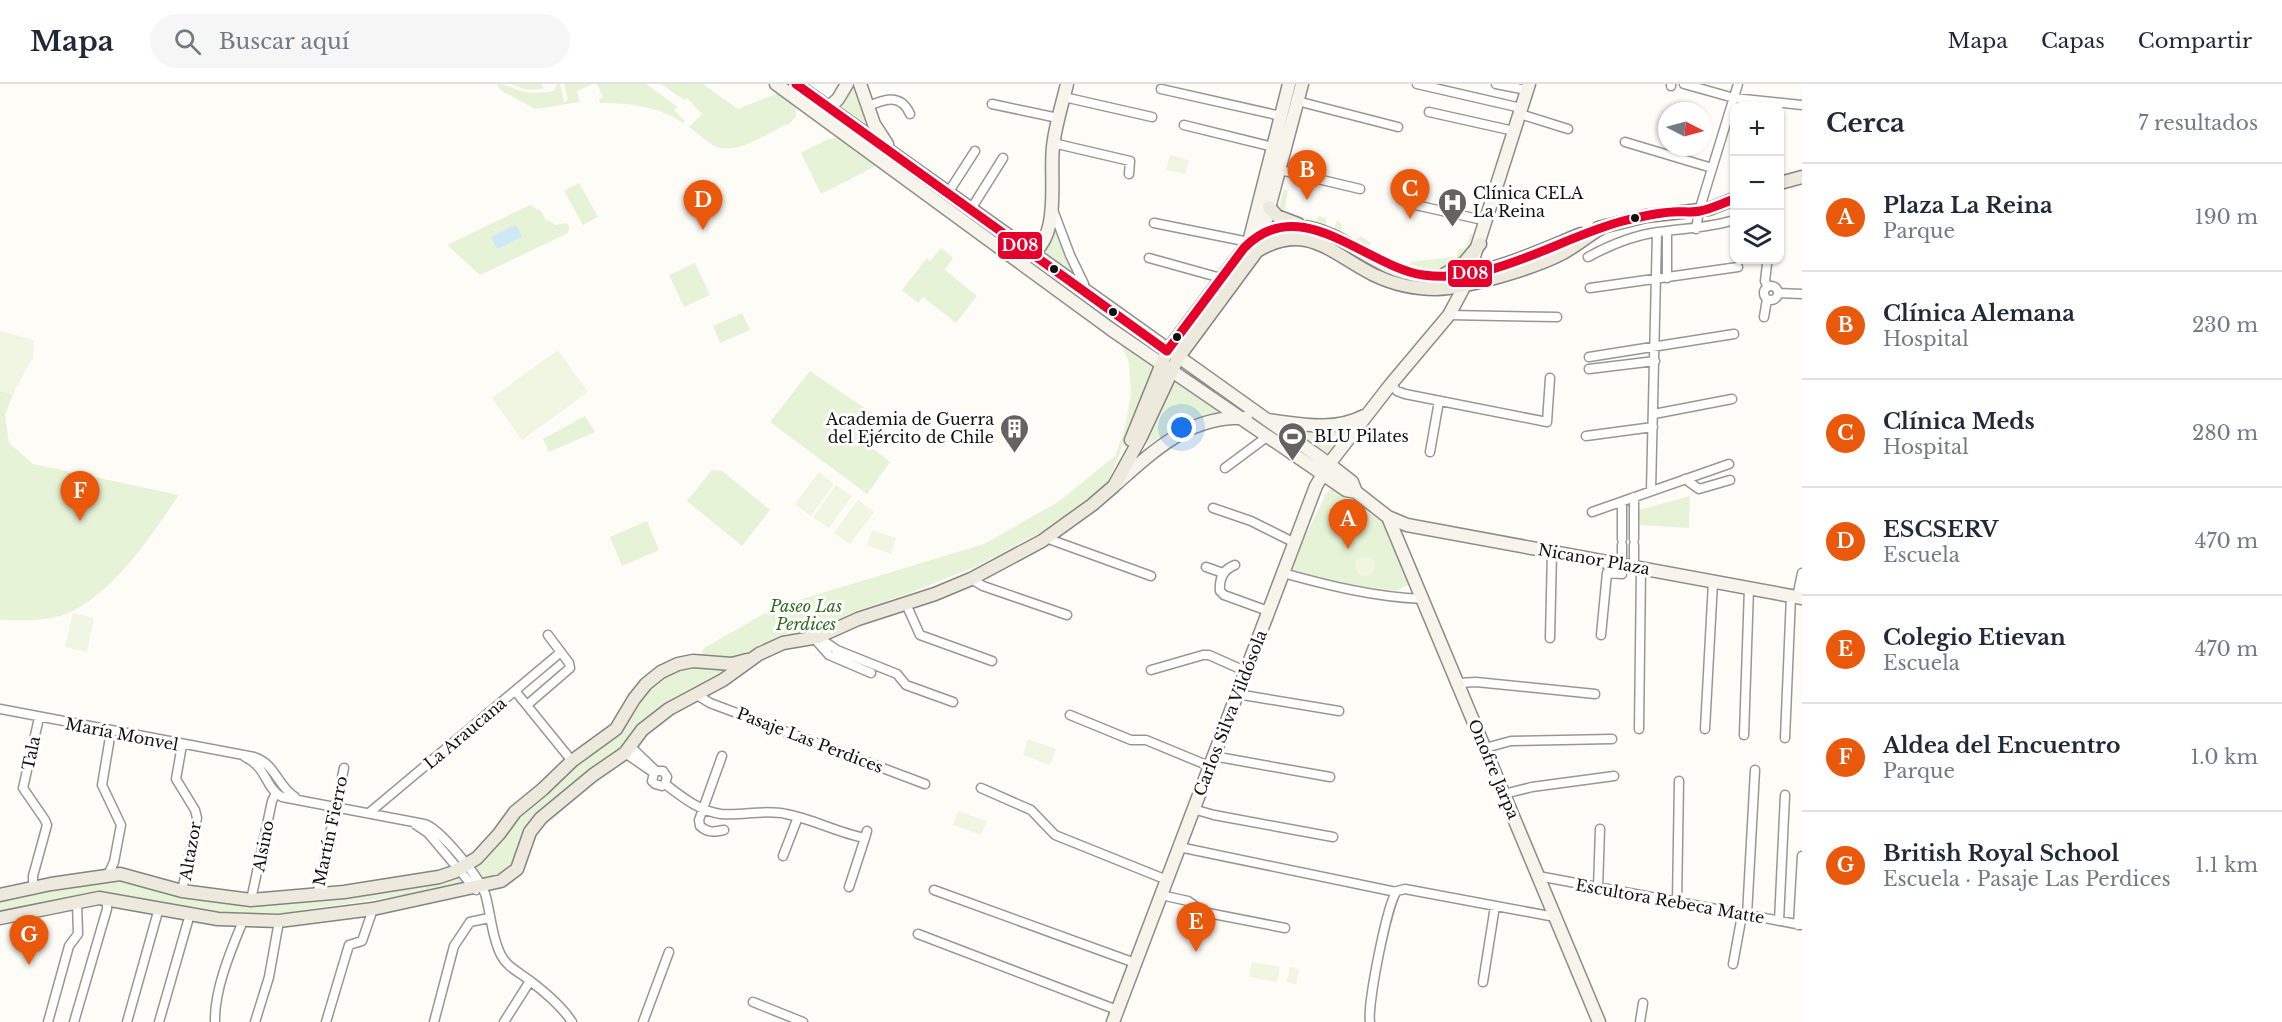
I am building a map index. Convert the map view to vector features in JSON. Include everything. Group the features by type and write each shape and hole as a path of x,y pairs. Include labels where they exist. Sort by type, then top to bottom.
{"main road":[{"path":"1784,182 1802,177"},
{"path":"1269,207 1274,214 1283,219 1336,236 1378,262 1397,270 1416,275 1440,276 1470,273 1537,253 1605,226 1646,216 1699,211 1730,200"},
{"path":"0,895 108,875 125,874 182,891 251,900 317,895 431,879 463,867 477,858 515,812 572,761 616,729 634,699 646,684 661,672 678,664 693,661 739,663 783,643 816,638 858,619 935,594 971,579 1046,538 1114,486 1141,437 1167,368 1167,351 1221,278 1253,247 1282,241 1304,240 1328,247 1371,273 1397,284 1438,289 1465,285 1553,258 1605,226"},
{"path":"1262,235 1283,228 1313,229"},
{"path":"1440,276 1464,263 1480,244"},
{"path":"1167,368 1178,358 1253,247"},
{"path":"0,918 107,898 190,914 243,921 279,921 373,909 480,890 513,874 520,864 530,831 593,775 628,750 650,722 723,680 759,654"},
{"path":"722,664 726,667 723,680"}],"street":[{"path":"776,84 908,163 1265,420 1326,469 1346,490 1356,492 1388,517"},
{"path":"796,84 824,111 1020,261 1167,368 1268,436 1326,469"},
{"path":"824,111 847,84"},
{"path":"860,84 867,107 883,139 908,163"},
{"path":"1020,261 1033,254 1046,236 1051,222 1050,175 1053,143 1067,84"},
{"path":"1253,247 1273,147 1289,84"},
{"path":"1253,247 1262,235 1302,84"},
{"path":"1417,84 1520,111 1568,129"},
{"path":"1496,84 1528,87"},
{"path":"1684,84 1734,99 1802,105"},
{"path":"1696,229 1699,211 1738,84"},
{"name":"Carlos Silva Vildósola","path":"1115,1016 1294,543 1326,469 1391,384 1449,315 1465,285 1480,244 1528,87"},
{"path":"1161,89 1281,116"},
{"path":"1064,97 1152,117"},
{"path":"867,107 885,99 894,99 904,104 910,114"},
{"path":"1298,100 1398,127"},
{"path":"992,104 1058,118"},
{"path":"1429,112 1514,131"},
{"path":"1184,125 1273,147"},
{"path":"1625,142 1713,168"},
{"path":"1053,143 1130,161 1129,174"},
{"path":"948,193 975,151"},
{"path":"971,209 1003,158"},
{"path":"1280,170 1360,189"},
{"path":"1411,204 1487,221"},
{"path":"1052,207 1084,284 1082,289"},
{"path":"1588,257 1606,247 1657,232 1696,229 1730,221"},
{"path":"1154,223 1253,247"},
{"path":"1667,231 1667,278"},
{"path":"1651,491 1657,232"},
{"path":"1149,258 1221,278"},
{"path":"1767,264 1765,281 1768,287"},
{"path":"1590,288 1738,267"},
{"path":"1768,287 1776,288 1778,294"},
{"path":"1764,317 1764,305 1767,299 1764,292 1768,287"},
{"path":"1778,294 1802,294"},
{"path":"1767,299 1774,299 1778,294"},
{"path":"1449,315 1557,317"},
{"path":"1589,357 1734,334"},
{"path":"1589,369 1655,361"},
{"path":"1391,384 1397,391 1405,394 1547,422 1550,378"},
{"path":"1654,414 1732,399"},
{"path":"1430,452 1439,401"},
{"path":"1114,486 1159,446 1201,424 1243,418 1329,426 1347,424 1368,414"},
{"path":"1586,436 1653,427"},
{"path":"1225,468 1268,436"},
{"path":"1592,512 1728,464"},
{"path":"1685,479 1699,489 1730,480"},
{"path":"1634,497 1632,566 1639,729"},
{"path":"1622,502 1622,542 1632,566"},
{"path":"1213,508 1251,521 1294,543"},
{"name":"Nicanor Plaza","path":"1388,517 1407,525 1552,552 1607,567 1632,566 1797,597"},
{"name":"Onofre Jarpa","path":"1388,517 1599,1022"},
{"path":"1046,538 1151,576"},
{"path":"1550,638 1552,552"},
{"path":"1235,565 1227,568 1223,573 1219,587 1222,594 1268,611"},
{"path":"1206,567 1223,573"},
{"path":"1601,635 1607,567"},
{"path":"1283,573 1335,588 1397,598 1423,599"},
{"path":"1785,738 1797,597 1802,573"},
{"path":"971,579 983,586 1067,615"},
{"path":"1705,729 1713,582"},
{"path":"1744,735 1749,588"},
{"path":"906,603 920,635 992,661"},
{"path":"548,635 561,652"},
{"path":"816,638 829,655 871,673"},
{"path":"816,638 837,650 897,674 906,685 953,702"},
{"name":"La Araucana","path":"369,813 561,652 569,663 568,671 527,705"},
{"path":"1151,670 1209,655 1245,671"},
{"path":"1458,683 1476,682 1595,694"},
{"path":"516,692 572,761"},
{"path":"1237,693 1339,711"},
{"name":"Pasaje Las Perdices","path":"697,695 710,703 925,784"},
{"name":"María Monvel","path":"0,709 265,762 273,769 283,788 300,800"},
{"path":"1070,715 1131,740 1146,740 1211,761 1330,777"},
{"name":"Tala","path":"33,888 33,876 47,825 23,788 39,718"},
{"path":"108,875 114,862 121,825 102,785 111,731"},
{"path":"1485,748 1511,741 1612,739"},
{"name":"Altazor","path":"182,745 176,779 195,810 197,819 182,891"},
{"path":"628,750 655,772 652,781 655,784 658,786 665,784 702,809 722,814 771,811 866,835 849,887"},
{"path":"722,756 699,820 700,826 705,830 714,832 724,830"},
{"path":"245,757 259,765 276,793 282,797 431,826 436,830 480,890 500,954 567,1019"},
{"name":"Martín Fierro","path":"317,895 344,768"},
{"path":"1733,964 1744,915 1755,770"},
{"path":"1504,794 1532,787 1614,776"},
{"path":"1677,902 1679,780"},
{"path":"981,788 1031,810 1054,835 1167,880"},
{"name":"Alsino","path":"251,900 270,807 276,793"},
{"path":"1779,921 1785,795"},
{"path":"1193,809 1333,837"},
{"path":"783,856 798,817"},
{"path":"1598,888 1600,829"},
{"path":"1179,847 1397,891 1405,889 1555,916"},
{"path":"1800,925 1802,856"},
{"name":"Escultora Rebeca Matte","path":"1538,876 1800,925"},
{"path":"934,890 1135,963"},
{"path":"1370,1022 1370,1005 1390,908 1397,891"},
{"path":"1161,895 1188,901 1203,912 1285,928"},
{"path":"74,1022 107,909 107,898"},
{"path":"48,1022 69,946 78,934 77,902"},
{"path":"1483,982 1495,906"},
{"path":"127,1022 159,908"},
{"path":"326,1022 349,945 362,941 373,909"},
{"path":"159,1022 190,914"},
{"path":"434,1022 454,946 470,922 489,918"},
{"path":"215,1022 215,1012 228,958 243,921"},
{"path":"255,1022 269,977 279,921"},
{"path":"918,933 1115,1016"},
{"path":"643,1022 669,952"},
{"path":"504,1022 530,981"},
{"path":"753,1002 798,1021"},
{"path":"1640,1022 1643,1003"}],"green space":[{"path":"499,84 536,93 554,91 557,84 560,84 564,102 568,100 564,84 593,84 577,91 580,102 535,109 502,91 497,86"},
{"path":"511,84 541,84 544,89 527,90"},
{"path":"597,84 646,84 678,107 674,110 685,121 683,123 653,109 600,103 599,99 603,97"},
{"path":"661,84 703,84 738,109 778,93 796,105 796,117 788,125 746,145 720,148 689,127 702,114 687,98 684,100"},
{"path":"853,84 858,84 873,135 838,108"},
{"path":"828,139 842,139 878,165 821,194 801,153"},
{"path":"1170,155 1189,160 1185,174 1166,170"},
{"path":"579,183 598,217 583,225 564,191"},
{"path":"1286,189 1288,191 1284,212 1317,221 1318,216 1326,218 1326,228 1278,214 1283,191"},
{"path":"530,205 541,211 545,219 556,225 566,223 569,226 568,233 480,275 447,245"},
{"path":"1337,221 1342,224 1341,230 1355,240 1361,236 1371,243 1365,250 1333,231"},
{"path":"1054,228 1079,285 1039,258"},
{"path":"1470,234 1477,236 1458,262 1442,269 1409,269 1411,262 1456,258 1459,249 1466,248"},
{"path":"941,248 953,258 945,270 977,296 956,323 923,297 918,303 902,290 927,258 930,261"},
{"path":"695,263 710,295 684,307 669,275"},
{"path":"742,313 750,330 720,343 713,326"},
{"path":"0,331 34,340 33,357 13,394 0,391"},
{"name":"Paseo Las Perdices","path":"1120,342 1153,364 1154,369 1107,485 1043,531 975,567 857,611 812,631 782,635 759,645 741,658 720,659 701,655 704,648 776,607 984,544 1058,502 1115,456 1125,428 1131,393 1129,363"},
{"path":"558,350 588,392 522,440 492,398"},
{"path":"810,371 872,413 865,442 890,462 867,494 770,422"},
{"path":"1176,380 1219,412 1181,424 1146,446"},
{"path":"0,391 13,394 5,415 9,443 33,464 179,495 145,544 105,588 90,601 73,611 56,617 0,620"},
{"path":"585,416 595,432 549,452 543,439"},
{"path":"1349,426 1329,455 1290,427"},
{"path":"712,470 722,471 770,510 742,546 687,501"},
{"path":"819,472 834,484 811,516 795,504"},
{"path":"836,485 852,496 829,528 813,517"},
{"path":"1332,487 1390,528 1410,584 1396,591 1338,583 1289,569 1326,494"},
{"path":"1690,496 1689,528 1640,525 1639,510"},
{"path":"858,500 874,512 850,544 834,533"},
{"path":"647,521 659,550 622,566 610,537"},
{"path":"872,530 896,538 891,554 867,545"},
{"path":"1365,556 1372,559 1375,566 1372,573 1365,576 1358,573 1355,566 1358,559"},
{"path":"73,613 94,618 87,652 65,647"},
{"path":"734,664 722,674 661,708 629,744 538,817 511,873 463,886 285,913 223,914 100,893 0,913 0,898 110,878 243,903 454,875 517,810 593,748 645,686 681,665"},
{"path":"1028,739 1056,749 1050,765 1023,755"},
{"path":"958,811 987,821 981,835 953,825"},
{"path":"1252,962 1280,967 1277,982 1249,977"},
{"path":"1290,967 1299,969 1296,984 1287,982"}],"water":[{"path":"516,225 522,237 497,249 491,237"}],"transit line":[{"name":"D08","path":"796,84 1167,351 1244,248 1265,232 1287,226 1310,229 1333,236 1401,269 1423,275 1449,276 1500,267 1623,221 1660,213 1700,211 1730,201"}],"place":[{"name":"Clínica Alemana","path":"1307,200"},
{"name":"Clínica Meds","path":"1410,219"},
{"name":"Clínica CELA La Reina","path":"1452,228"},
{"name":"ESCSERV","path":"703,230"},
{"name":"Academia de Guerra del Ejército de Chile","path":"1015,454"},
{"name":"BLU Pilates","path":"1293,462"},
{"name":"Aldea del Encuentro","path":"80,521"},
{"name":"Plaza La Reina","path":"1348,549"},
{"name":"Colegio Etievan","path":"1196,952"},
{"name":"British Royal School","path":"29,965"}]}
